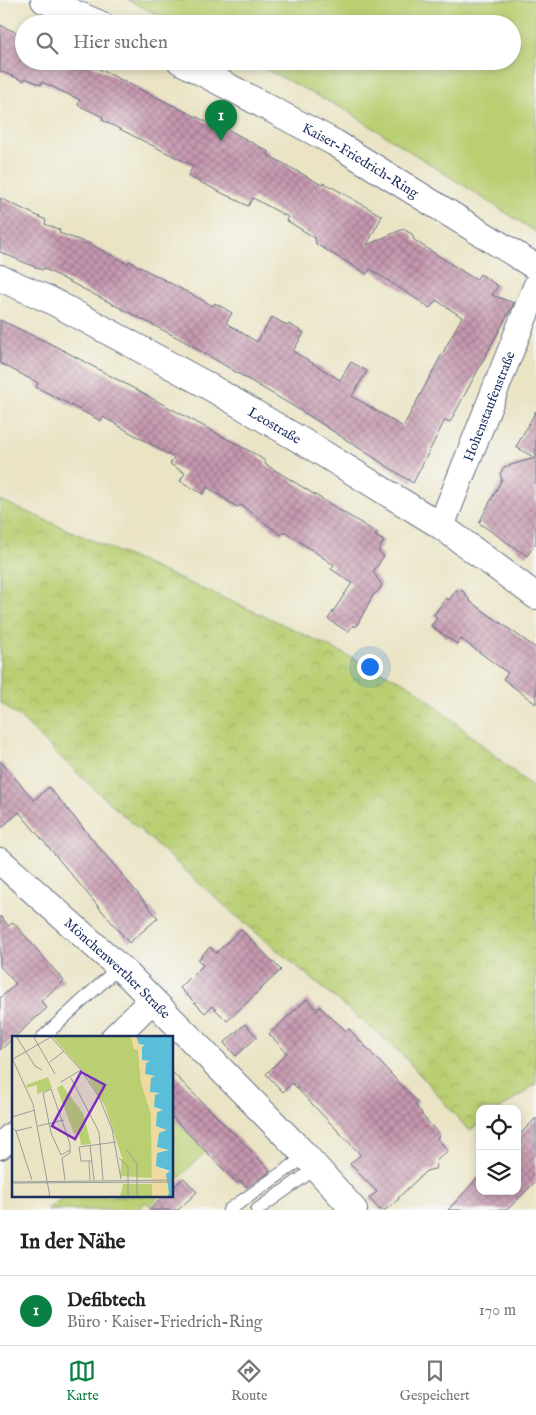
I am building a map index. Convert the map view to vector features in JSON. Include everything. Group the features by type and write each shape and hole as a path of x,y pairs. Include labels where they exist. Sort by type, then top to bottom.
{"street":[{"path":"44,0 79,15"},
{"name":"Kaiser-Friedrich-Ring","path":"197,70 335,142 536,268"},
{"name":"Leostraße","path":"0,278 50,300 203,383 320,451 441,526 536,596"},
{"name":"Hohenstaufenstraße","path":"441,526 536,287"},
{"name":"Mönchenwerther Straße","path":"0,861 119,967 311,1162 354,1210"},
{"path":"116,1036 152,1000"},
{"path":"0,1146 12,1136"}],"lane":[{"path":"44,1036 119,967"},
{"path":"229,1210 311,1162"},
{"path":"257,1210 311,1162"}],"green space":[{"path":"128,0 536,0 536,232 347,111 267,70 521,70 521,15 159,15"},
{"path":"0,500 278,622 413,687 536,790 536,1084 507,1105 476,1105 476,1126 469,1131 402,1054 235,915 91,786 19,717 0,702"},
{"path":"174,1117 208,1149 174,1183"},
{"path":"61,1198 158,1198 150,1206 146,1202 137,1210 46,1210"}],"building":[{"path":"0,25 15,32 15,70 101,70 219,128 220,125 269,152 268,155 322,185 324,183 339,191 382,216 367,245 403,229 412,234 414,240 476,280 480,274 498,286 492,295 514,303 450,422 445,420 413,483 308,415 182,340 43,268 42,270 0,252 0,198 46,220 45,224 60,230 59,233 90,244 128,264 129,261 213,306 215,303 232,313 226,323 257,342 272,317 288,326 289,324 304,333 293,351 340,380 351,362 367,371 352,396 403,427 462,317 436,300 430,308 370,269 367,274 316,244 315,238 286,220 288,217 253,198 248,206 188,176 193,166 102,120 103,117 78,105 80,100 42,82 41,85 25,78 24,81 0,71"},
{"path":"0,320 57,347 255,454 265,461 265,464 377,533 375,536 384,541 378,551 384,556 373,572 382,585 373,595 356,627 353,625 348,632 328,619 352,583 331,569 334,565 284,531 281,535 241,505 237,507 207,487 203,494 180,481 185,473 170,464 174,458 161,450 103,417 101,421 36,387 38,383 0,363"},
{"path":"536,411 536,543 527,556 479,523 502,479 500,474 504,467 535,458 516,447"},
{"path":"456,590 463,591 471,602 536,648 536,704 503,679 508,673 461,639 457,644 431,626 437,618 434,615 446,598 449,600"},
{"path":"0,761 34,800 49,787 158,918 129,943 19,812 0,829"},
{"path":"0,916 9,926 13,922 64,981 41,1001 47,1008 16,1036 12,1036 12,1039 0,1050 0,998 16,984 0,966"},
{"path":"241,929 281,970 227,1021 212,1006 205,1013 180,988 203,965 198,960 210,947 216,953"},
{"path":"307,999 317,1010 320,1007 346,1031 349,1029 418,1103 415,1105 440,1135 437,1138 448,1151 437,1160 435,1169 426,1171 399,1199 385,1210 380,1210 369,1198 377,1192 350,1164 360,1155 359,1153 292,1083 283,1092 266,1074 287,1053 269,1034"},
{"path":"245,1024 257,1037 236,1056 224,1043"},
{"path":"174,1074 270,1170 247,1187 240,1181 237,1183 174,1119"},
{"path":"536,1118 536,1181 507,1210 448,1210 476,1179 476,1195 521,1195 521,1133"},
{"path":"184,1178 197,1192 178,1210 149,1210 162,1198 174,1198 174,1186"}],"place":[{"name":"Defibtech","path":"221,141"}]}
